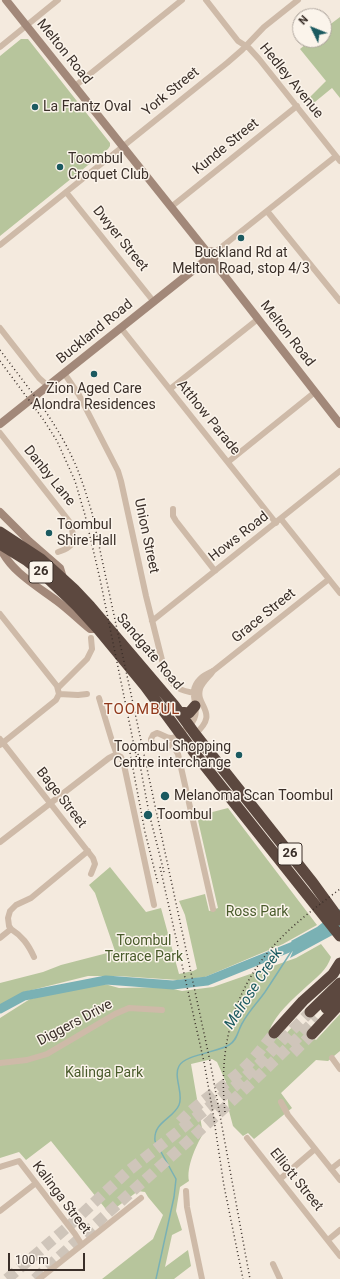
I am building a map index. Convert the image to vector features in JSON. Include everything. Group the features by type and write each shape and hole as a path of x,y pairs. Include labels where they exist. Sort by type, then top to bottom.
{"highway":[{"name":"Sandgate Road","path":"0,532 32,553 63,579 97,629 124,646 179,712 186,736"},
{"name":"Sandgate Road","path":"0,545 26,560 77,606 128,665 324,907 340,936"},
{"path":"179,712 189,713 195,706"},
{"name":"Sandgate Road","path":"324,907 340,920"},
{"path":"340,963 338,977 313,1015 340,994"},
{"path":"274,1033 296,1008 338,977"},
{"path":"312,1034 340,1004"}],"street":[{"name":"Melton Road","path":"6,0 210,256 340,424"},
{"path":"0,47 58,0"},
{"path":"75,86 182,0"},
{"name":"Hedley Avenue","path":"206,0 238,41 246,46 259,59 338,158"},
{"name":"York Street","path":"0,245 227,63 264,27 298,0"},
{"name":"Kunde Street","path":"171,207 297,106"},
{"name":"Buckland Road","path":"0,424 267,211 338,158"},
{"name":"Dwyer Street","path":"66,192 154,302"},
{"path":"267,211 340,301"},
{"path":"170,389 258,319"},
{"path":"0,328 48,386"},
{"name":"Atthow Parade","path":"121,328 228,462 340,593"},
{"name":"Union Street","path":"64,373 79,395 118,471 162,665 168,678 178,689 196,693"},
{"path":"228,462 315,392"},
{"name":"Danby Lane","path":"0,434 69,521 74,539 68,548 58,552"},
{"name":"Hows Road","path":"152,621 340,471"},
{"path":"173,509 173,516 176,521 215,571"},
{"name":"Sandgate Road","path":"0,512 28,541 60,568 63,579"},
{"name":"Sandgate Road","path":"0,545 7,559 15,568 59,602 90,629 97,629"},
{"name":"Grace Street","path":"196,693 196,684 200,679 213,671 329,579"},
{"path":"0,614 58,691 78,695 87,694"},
{"path":"1,742 56,700 58,691 87,659 92,649 97,629"},
{"path":"178,754 196,717 196,693"},
{"path":"186,736 171,738 160,733 155,733 151,739 152,744 162,747 172,744 186,736 203,726 206,716 205,708 196,693"},
{"path":"99,698 118,755 121,757 124,764 154,905"},
{"name":"Bage Street","path":"1,742 94,858 95,861 92,874"},
{"path":"172,744 178,754 213,909"},
{"path":"0,842 109,758 114,755 118,755"},
{"path":"34,956 25,941 9,926 8,918 10,911 16,905 31,898 88,851"},
{"path":"0,938 11,929"},
{"name":"Diggers Drive","path":"0,1063 27,1060 47,1054 115,1014 129,1008 162,1010"},
{"path":"332,1058 340,1069"},
{"path":"281,1102 288,1115 340,1180"},
{"name":"Elliott Street","path":"247,1138 340,1256"},
{"path":"280,1179 315,1149"},
{"name":"Kalinga Street","path":"0,1167 19,1161 82,1245"},
{"path":"331,1169 340,1162"},
{"path":"0,1211 36,1183"},
{"path":"186,1192 187,1207 202,1279"},
{"path":"39,1279 141,1198"},
{"path":"328,1240 340,1230"},
{"path":"273,1264 280,1279"}],"green space":[{"path":"340,17 340,98 332,88 310,106 306,101 326,81 300,49 332,48 332,23"},
{"path":"21,39 28,39 110,143 110,146 0,236 0,56"},
{"name":"Ross Park","path":"228,808 317,925 283,944 205,977 178,980 118,976 88,976 24,992 0,1005 0,983 115,951 95,893 89,885 110,867 146,912 161,908 179,974 197,969 185,915 179,901 205,894 209,911 218,908 197,816"},
{"name":"Kalinga Park","path":"321,944 331,957 327,966 285,1007 272,1024 269,1031 280,1040 295,1024 316,1040 340,1014 340,1051 328,1061 316,1060 281,1093 292,1108 254,1139 248,1133 243,1136 233,1126 229,1111 226,1082 217,1062 212,1059 191,1064 203,1134 197,1144 190,1163 188,1176 189,1181 180,1187 176,1211 182,1230 172,1235 165,1267 188,1250 191,1266 174,1279 102,1279 153,1239 163,1215 145,1192 138,1191 109,1213 51,1141 26,1160 19,1152 0,1158 0,1018 30,999 101,983 119,988 165,987 182,991 213,987 296,958"}],"water":[{"path":"340,909 340,931 290,958 295,946 291,941 317,927"}],"waterway":[{"path":"0,1009 24,996 106,980 173,985 207,981 306,941"},
{"name":"Melrose Creek","path":"156,1279 174,1197 176,1179 155,1141 155,1135 160,1125 176,1110 179,1105 180,1096 177,1070 182,1062 187,1059 232,1043 245,1018 265,992 295,946"}],"tunnel":[{"path":"7,1279 71,1224 127,1172 234,1087 310,1012"},
{"path":"35,1279 249,1085 317,1018"},
{"path":"180,1122 194,1108 242,1070 255,1057 274,1033"},
{"path":"293,1053 312,1034"}],"railway":[{"path":"0,350 38,401 64,441 77,469 92,513 210,1061 250,1279"},
{"path":"0,361 43,419 57,441 75,481 85,515 100,579 137,760"},
{"path":"130,753 145,832 158,884"},
{"path":"138,754 149,813 164,872"},
{"path":"160,867 204,1062 224,1186 243,1279"},
{"path":"225,1112 223,1088 227,1042 232,1020 240,998 250,978 263,958 293,926 340,889"}],"place":[{"name":"La Frantz Oval","path":"35,107"},
{"name":"Toombul Croquet Club","path":"60,167"},
{"name":"Buckland Rd at Melton Road, stop 4/3","path":"241,238"},
{"name":"Zion Aged Care Alondra Residences","path":"94,374"},
{"name":"Toombul Shire Hall","path":"49,533"},
{"name":"Toombul Shopping Centre interchange","path":"239,755"},
{"name":"Melanoma Scan Toombul","path":"165,796"},
{"name":"Toombul","path":"148,815"}],"district":[{"name":"TOOMBUL","path":"142,710"}],"park label":[{"name":"Toombul Terrace Park","path":"144,950"}]}
